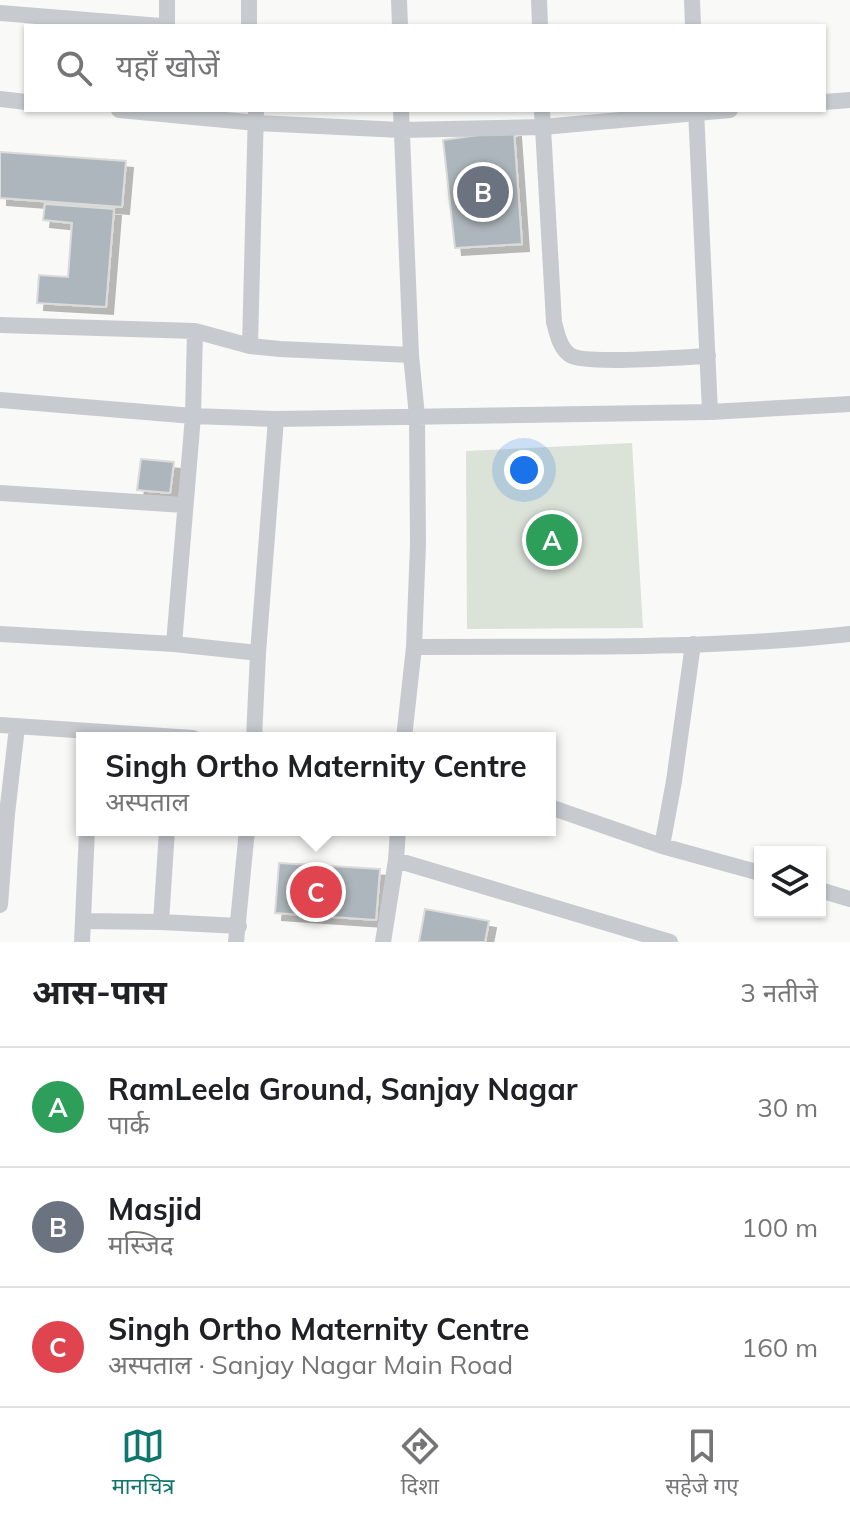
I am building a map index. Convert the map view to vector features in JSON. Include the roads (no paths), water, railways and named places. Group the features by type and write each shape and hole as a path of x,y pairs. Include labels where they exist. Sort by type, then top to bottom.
{"street":[{"path":"164,24 167,0"},
{"path":"249,0 249,24"},
{"path":"399,0 400,24"},
{"path":"539,0 540,24"},
{"path":"692,0 693,24"},
{"path":"0,13 21,8 148,24"},
{"path":"0,99 24,102"},
{"path":"826,102 850,100"},
{"path":"165,112 256,116 401,130 542,118 674,112"},
{"path":"401,112 411,355 417,416 418,544 414,647 405,732"},
{"path":"696,112 710,412"},
{"path":"250,346 256,116"},
{"path":"542,118 554,322 559,343 571,356 592,360 708,356"},
{"path":"0,325 195,331 250,346 411,355"},
{"path":"174,644 193,416 195,331"},
{"path":"0,400 193,416 276,419 710,412 850,404"},
{"path":"254,732 276,419"},
{"path":"0,493 184,505"},
{"path":"0,634 174,644 258,653"},
{"path":"414,647 693,644 798,640 850,634"},
{"path":"662,846 693,644"},
{"path":"0,905 8,726 76,733"},
{"path":"556,809 662,846 754,871"},
{"path":"82,942 87,836"},
{"path":"161,922 167,836"},
{"path":"84,921 161,922 238,934 246,836"},
{"path":"383,942 398,836"},
{"path":"396,860 651,939 670,942"},
{"path":"826,892 850,899"}],"place":[{"name":"Masjid","path":"483,192"},
{"name":"RamLeela Ground, Sanjay Nagar","path":"552,540"},
{"name":"Singh Ortho Maternity Centre","path":"316,892"}]}
